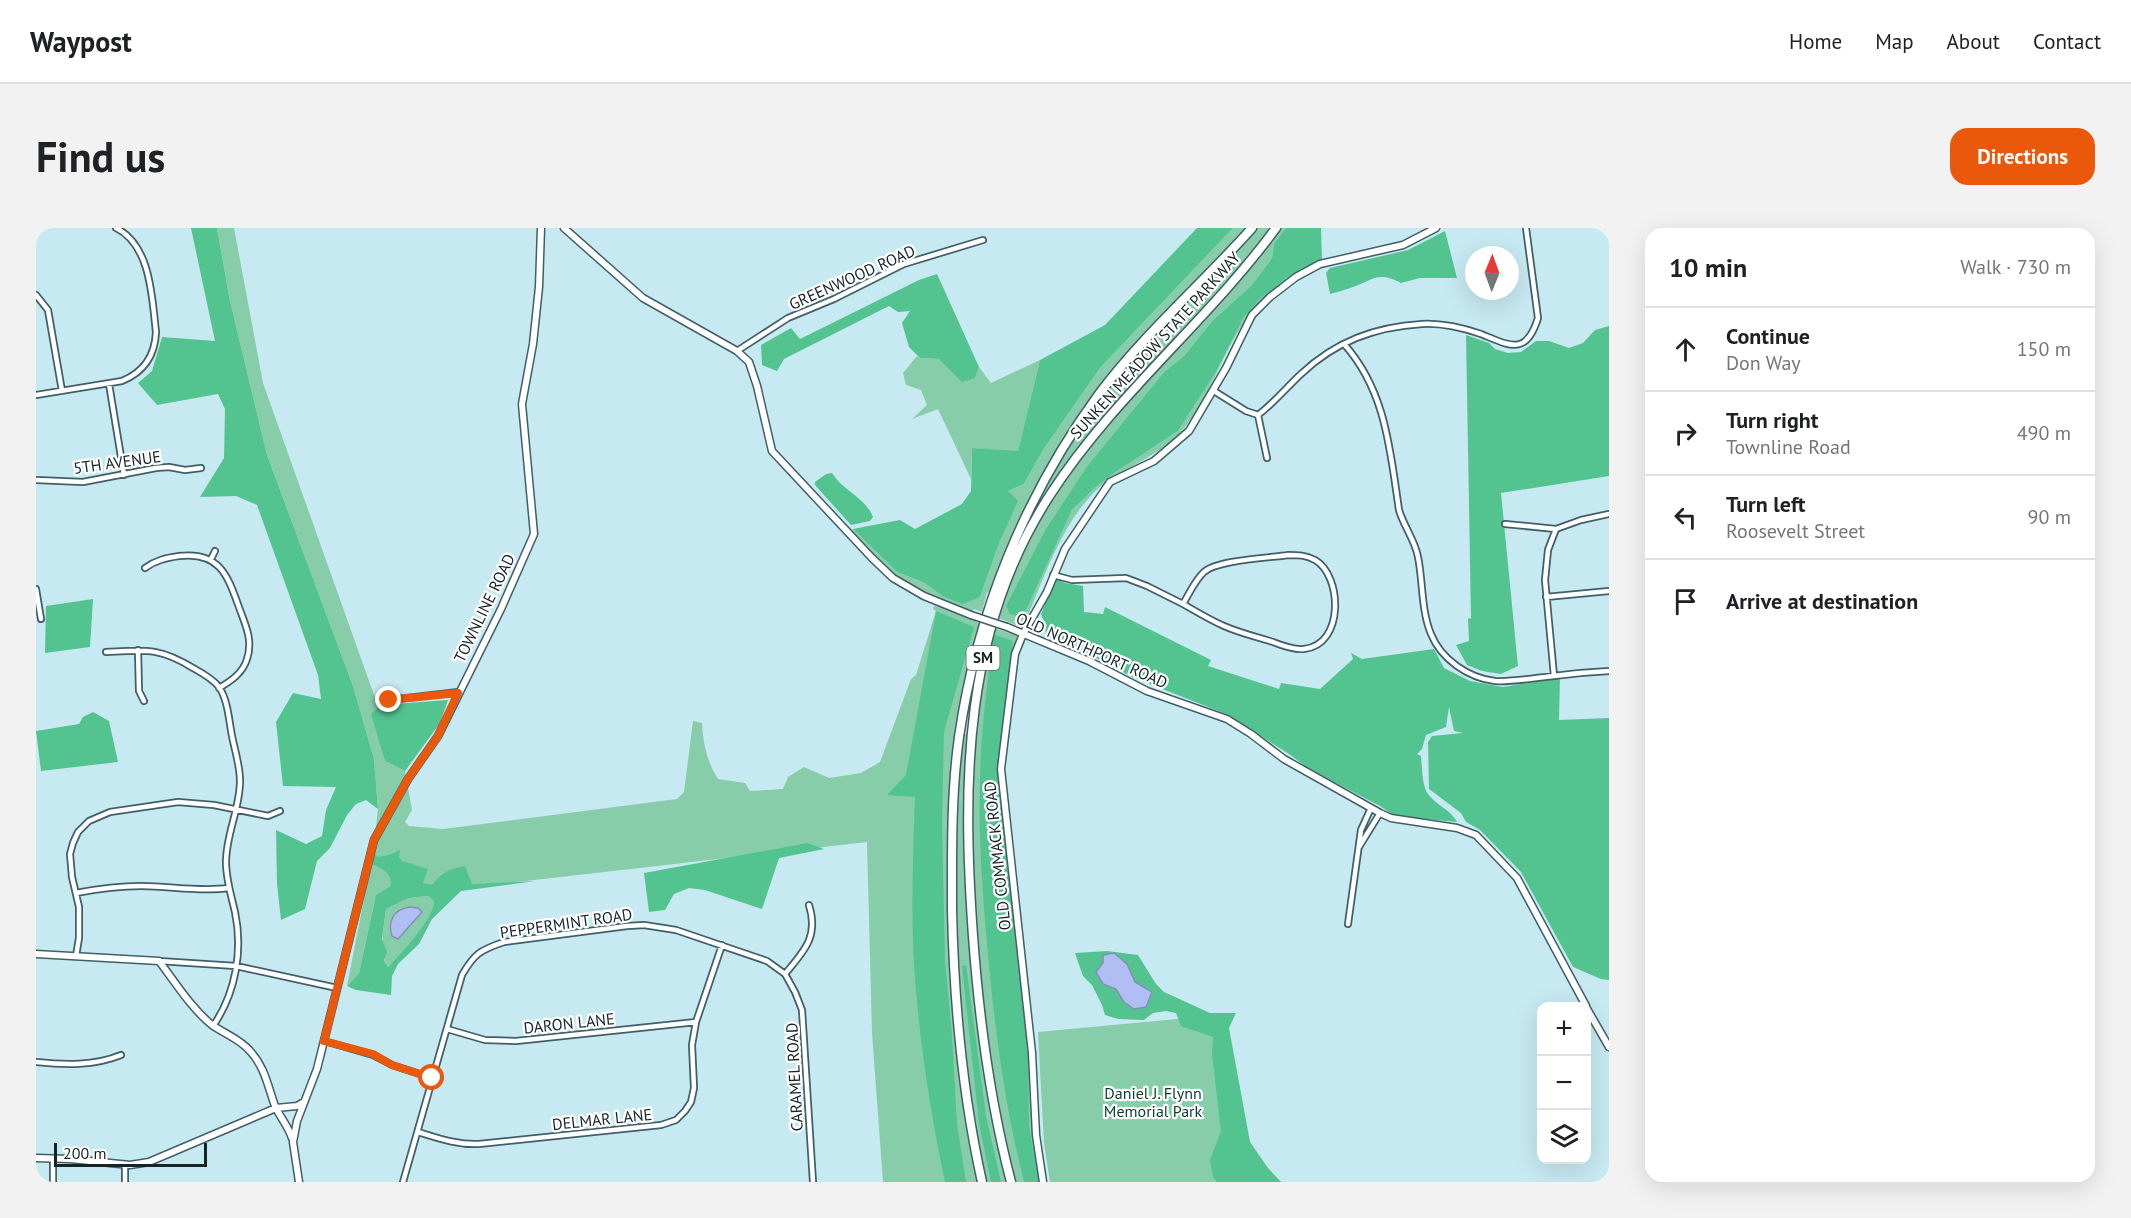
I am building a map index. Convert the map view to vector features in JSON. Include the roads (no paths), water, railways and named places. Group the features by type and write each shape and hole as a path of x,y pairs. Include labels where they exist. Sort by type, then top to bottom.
{"highway":[{"name":"SUNKEN MEADOW STATE PARKWAY","path":"982,1182 960,1054 953,972 952,856 959,738 970,677 989,606 1005,563 1043,480 1100,393 1146,340 1252,228"},
{"name":"SUNKEN MEADOW STATE PARKWAY","path":"1011,1182 987,1063 976,974 970,887 969,756 981,662 1014,560 1050,496 1083,448 1110,415 1202,316 1276,228"}],"main road":[{"name":"TOWNLINE ROAD","path":"300,1182 293,1142 297,1121 317,1069 374,840 408,779 438,736 501,609 534,534 522,404 533,344 539,287 541,228"},
{"name":"OLD NORTHPORT ROAD","path":"564,228 643,297 736,351 749,362 757,386 772,452 893,578 924,596 1089,661 1148,692 1227,719 1284,759 1391,818 1458,828 1476,835 1517,878 1583,1002"},
{"name":"OLD COMMACK ROAD","path":"1043,1182 1036,1135 1032,1053 1001,769 1016,654 1023,634 1047,592 1065,549 1110,482 1154,461 1195,423 1214,391 1252,315 1270,297 1296,277 1320,264 1403,245 1436,228"},
{"path":"36,954 159,961 204,1017 213,1026 240,1042 257,1059 276,1108 288,1126 293,1142"},
{"name":"OLD NORTHPORT ROAD","path":"1591,1016 1609,1047"},
{"path":"36,1158 125,1165 149,1162 276,1108 297,1106 304,1102"}],"street":[{"path":"36,395 109,384 133,377 143,369 151,357 156,344 156,332 143,257 133,239 116,228"},
{"path":"1258,415 1272,405 1304,371 1325,355 1373,331 1403,325 1432,323 1482,334 1508,345 1520,344 1534,333 1538,318 1526,228"},
{"name":"GREENWOOD ROAD","path":"736,351 788,318 834,299 904,264 983,240"},
{"path":"36,295 48,310 62,391"},
{"path":"1344,344 1362,365 1378,401 1399,510 1418,556 1431,634 1450,661 1467,673 1496,681 1609,671"},
{"path":"109,384 124,475"},
{"path":"1214,391 1246,411 1258,415"},
{"path":"1258,415 1267,458"},
{"name":"5TH AVENUE","path":"36,480 83,482 156,468 169,467 185,470 201,468"},
{"path":"1505,524 1556,529 1581,520 1609,514"},
{"path":"1554,676 1545,564 1556,529"},
{"path":"211,559 215,551"},
{"path":"145,568 155,561 187,555 211,559 225,574 249,636 247,659 243,667 231,681 219,688"},
{"path":"1053,575 1072,580 1126,578 1148,586 1224,626 1293,649 1306,649 1317,645 1326,639 1334,623 1334,601 1327,571 1320,563 1306,556 1277,557 1210,567 1199,576 1183,604"},
{"path":"36,589 41,619"},
{"path":"1546,597 1609,591"},
{"path":"138,650 139,691 144,701"},
{"path":"106,652 156,651 175,657 201,673 219,688 227,710 240,772 236,810 226,852 229,888 239,937 236,966 223,1011 213,1026"},
{"path":"389,700 458,693"},
{"path":"76,956 80,923 70,865 73,843 78,832 99,815 178,802 200,803 268,816 280,811"},
{"path":"1348,924 1361,830 1371,808"},
{"path":"1358,849 1380,813"},
{"path":"76,893 141,886 207,891 229,888"},
{"path":"785,974 800,959 813,929 813,917 809,905"},
{"name":"PEPPERMINT ROAD","path":"403,1182 462,975 471,958 483,949 504,942 644,925 676,930 722,945 767,961 785,974"},
{"name":"DELMAR LANE","path":"418,1132 466,1145 661,1125 676,1120 691,1102 694,1088 692,1045 696,1022 722,945"},
{"path":"159,961 236,966 337,987"},
{"name":"CARAMEL ROAD","path":"785,974 802,1010 813,1182"},
{"name":"DARON LANE","path":"447,1029 485,1040 516,1041 696,1022"},
{"path":"324,1041 373,1054 392,1065 432,1078"},
{"path":"36,1062 76,1065 106,1061 122,1055"},
{"path":"53,1158 53,1182"},
{"path":"125,1165 125,1182"}],"water":[{"path":"410,907 418,908 422,912 398,939 392,936 391,921 400,910"},
{"path":"1114,953 1127,964 1135,982 1152,992 1146,1007 1134,1009 1124,1002 1116,989 1103,984 1096,972 1103,963 1103,955"}],"park label":[{"name":"Daniel J. Flynn Memorial Park","path":"1153,1102"}]}
